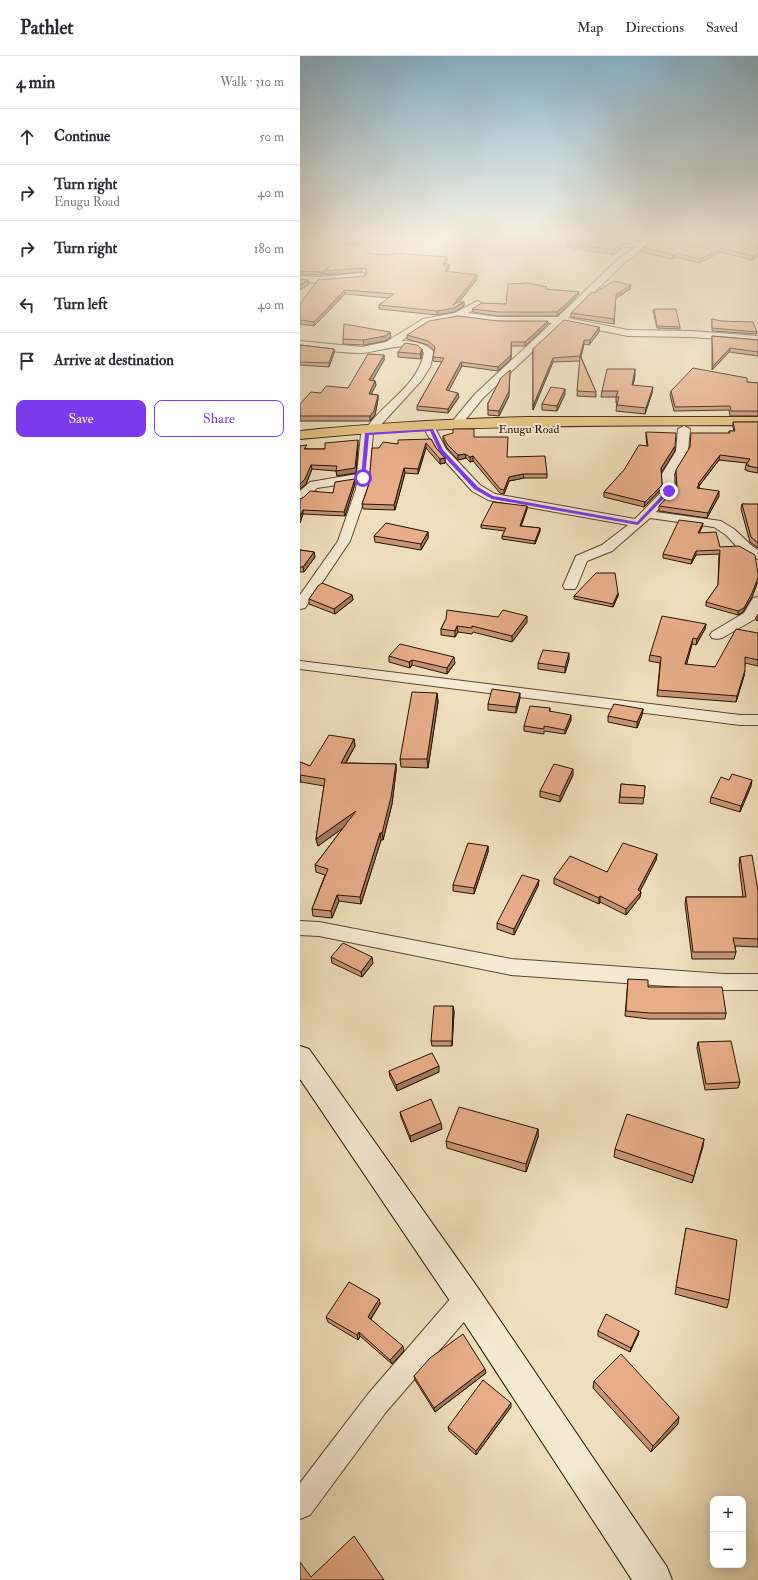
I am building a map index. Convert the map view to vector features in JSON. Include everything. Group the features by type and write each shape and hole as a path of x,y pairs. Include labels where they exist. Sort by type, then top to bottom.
{"main road":[{"path":"300,435 457,423 758,421"},
{"name":"Enugu Road","path":"300,441 371,430 758,429"}],"street":[{"path":"458,315 472,307"},
{"path":"457,423 479,396 574,307"},
{"path":"389,344 426,321 458,315 498,320 561,320 628,333 692,334 758,339"},
{"path":"300,344 362,350 389,344 408,344 425,348 429,352 424,369 410,389 396,401 371,430 362,489 344,541 300,605"},
{"path":"570,586 581,560 607,548 643,519 669,491 668,474 682,451 684,429"},
{"path":"431,430 441,450 476,488 492,497 643,519 717,524 730,532 746,548 758,555"},
{"path":"300,498 310,487 314,485 363,478"},
{"path":"717,635 750,616 758,601"},
{"path":"300,664 740,720 758,720"},
{"path":"300,928 319,929 511,968 724,982 758,982"},
{"path":"301,1061 467,1300 654,1580"},
{"path":"300,1505 377,1402 467,1300"}],"building":[{"path":"300,307 328,307 314,322 300,320"},
{"path":"399,307 455,307 437,311"},
{"path":"475,307 562,307 557,312 498,312 472,309"},
{"path":"577,307 615,307 614,319 571,313"},
{"path":"654,309 676,309 680,327 657,326"},
{"path":"458,316 498,321 548,321 525,342 511,342 511,355 498,367 461,362 446,390 458,393 448,409 417,406 444,358 433,357 435,347 428,341 407,335 429,321"},
{"path":"712,319 721,321 753,322 757,332 712,328"},
{"path":"564,320 599,327 590,340 584,340 580,356 553,358 533,406 533,349"},
{"path":"344,324 390,332 385,336 363,340 343,339"},
{"path":"712,336 758,340 758,352 730,348 713,366"},
{"path":"405,343 417,345 422,349 420,354 398,352"},
{"path":"300,345 334,349 329,363 300,362"},
{"path":"368,354 384,355 369,380 375,381 369,394 378,395 374,411 370,416 300,416 300,404 311,392 321,393 326,386 348,388"},
{"path":"580,356 596,392 577,391"},
{"path":"693,368 747,378 747,382 758,383 758,411 731,411 730,406 675,407 671,391"},
{"path":"607,369 635,369 632,385 653,387 646,408 617,405 619,397 616,397 618,391 602,391"},
{"path":"510,370 509,391 499,411 488,410 488,403 501,378"},
{"path":"551,387 565,389 557,406 542,404"},
{"path":"733,422 758,422 758,468 746,465 750,459 720,455 698,484 697,488 719,491 708,513 659,506 677,487 676,470 690,447 691,433 730,433 729,431 735,431"},
{"path":"453,429 474,429 474,437 508,437 507,457 545,456 547,474 523,474 509,477 504,490 500,489 473,456 470,457 465,454 458,455 447,444 443,436 453,433"},
{"path":"646,432 676,433 675,446 661,468 662,485 645,502 604,492 624,470 639,445 648,446"},
{"path":"431,439 436,448 445,458 440,459 426,443 418,469 404,468 394,505 362,504 369,484 372,448 379,448 383,442 398,444 398,440"},
{"path":"358,440 355,468 336,471 337,466 311,465 305,479 300,484 300,446 307,445 304,449 325,449 325,443"},
{"path":"355,479 344,512 303,510 300,516 300,499 310,491 333,493 335,482"},
{"path":"493,502 527,506 520,526 540,528 535,541 502,536 506,528 481,525"},
{"path":"742,504 758,504 758,543 751,537"},
{"path":"679,520 703,523 698,533 716,532 720,547 739,546 755,555 758,578 744,608 738,611 706,602 718,585 720,550 696,551 692,560 663,554"},
{"path":"386,523 428,532 421,544 374,536"},
{"path":"300,550 314,552 303,567 300,567"},
{"path":"596,573 615,573 618,593 613,604 574,596"},
{"path":"322,583 352,595 334,609 309,599 318,586"},
{"path":"447,610 498,617 503,610 527,616 512,636 472,626 472,628 457,626 455,631 441,629 446,619"},
{"path":"662,616 706,624 697,639 693,638 685,664 715,667 736,629 758,633 758,660 745,657 745,670 737,696 658,690 661,657 650,655"},
{"path":"400,644 454,657 447,668 412,660 409,662 389,656"},
{"path":"543,650 569,653 565,667 538,663"},
{"path":"492,689 520,693 516,707 488,704"},
{"path":"412,692 437,693 427,759 400,759"},
{"path":"614,704 643,709 637,722 608,716"},
{"path":"530,706 550,708 549,711 571,715 565,730 544,726 544,729 524,726"},
{"path":"329,735 354,739 341,763 396,764 391,797 382,833 380,833 360,897 337,895 331,911 312,909 328,869 315,865 356,811 316,839 325,779 300,775 300,762 310,766"},
{"path":"554,764 573,769 560,796 540,791"},
{"path":"732,774 752,780 741,806 711,797 721,777 729,780"},
{"path":"621,784 645,786 644,798 620,797"},
{"path":"468,843 488,846 474,888 453,885"},
{"path":"623,843 657,854 638,890 641,892 626,909 600,896 599,898 554,878 570,856 607,872"},
{"path":"752,855 758,891 758,939 733,938 736,952 693,952 686,897 746,897 740,857"},
{"path":"522,875 539,880 514,929 497,923"},
{"path":"343,943 372,957 361,972 331,957"},
{"path":"628,979 648,980 648,987 722,987 726,1013 650,1013 626,1011"},
{"path":"434,1006 453,1006 452,1041 431,1041"},
{"path":"731,1041 740,1082 706,1084 698,1042"},
{"path":"432,1053 439,1066 396,1085 389,1071"},
{"path":"431,1099 441,1123 410,1136 400,1112"},
{"path":"459,1107 538,1129 526,1164 446,1141"},
{"path":"627,1114 704,1139 694,1176 615,1149"},
{"path":"686,1228 737,1240 729,1300 676,1287"},
{"path":"349,1282 379,1299 368,1317 403,1346 390,1360 359,1332 357,1335 326,1317"},
{"path":"606,1314 639,1331 631,1348 598,1331"},
{"path":"463,1334 485,1369 434,1408 414,1376 430,1358"},
{"path":"621,1354 679,1417 653,1446 594,1381"},
{"path":"483,1380 511,1403 476,1451 448,1427"},
{"path":"354,1536 384,1580 300,1580 300,1562 311,1577"}],"route":[{"path":"363,478 367,434 431,430 441,450 476,488 492,497 638,523 669,491"}]}
